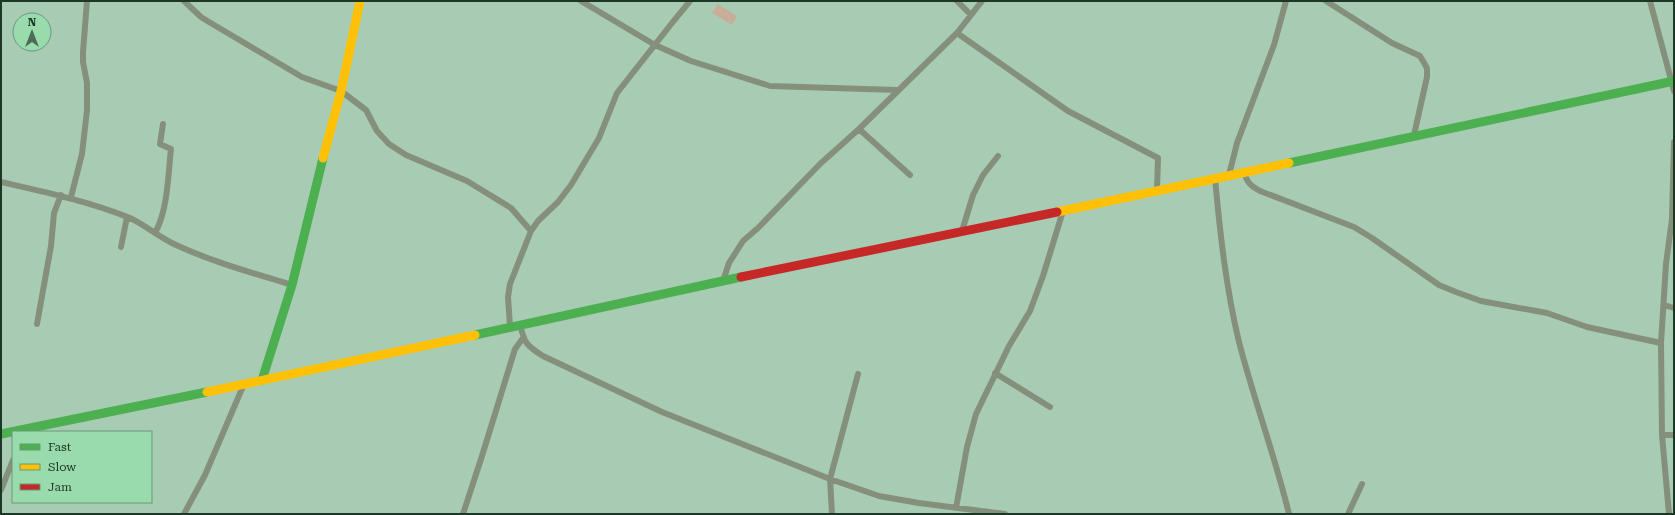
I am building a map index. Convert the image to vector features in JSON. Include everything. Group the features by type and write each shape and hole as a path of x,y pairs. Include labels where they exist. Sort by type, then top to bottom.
{"main road":[{"path":"262,380 292,285 341,91 360,1"},
{"path":"22,431 510,326 1063,211 1673,81"},
{"path":"1,434 12,432"}],"street":[{"path":"71,198 82,154 86,110 87,83 83,62 83,52 87,1"},
{"path":"184,1 201,17 302,77 341,91 366,110 377,130 389,144 406,155 467,180 511,208 531,231"},
{"path":"581,1 655,45 691,61 770,86 897,90"},
{"path":"510,326 508,297 510,284 531,231 538,221 558,202 571,185 599,138 617,93 690,1"},
{"path":"957,1 970,14"},
{"path":"723,281 729,263 743,240 769,217 820,164 859,129 897,90 957,33 970,14 982,1"},
{"path":"1229,175 1237,144 1274,45 1286,1"},
{"path":"1326,1 1392,43 1420,56 1428,68 1414,135"},
{"path":"1650,1 1673,81 1674,91"},
{"path":"957,33 1068,111 1158,158 1157,190"},
{"path":"155,233 160,225 165,199 171,149 160,144 162,124"},
{"path":"859,129 910,175"},
{"path":"1669,514 1671,493 1662,435 1661,343 1666,264 1673,219 1674,142"},
{"path":"962,231 973,195 983,176 998,156"},
{"path":"1244,172 1246,180 1250,185 1260,191 1354,227 1439,285 1456,292 1481,301 1540,311 1587,327 1661,343"},
{"path":"1215,178 1222,246 1239,341 1254,399 1279,475 1289,514"},
{"path":"1,182 61,195 127,217 173,244 196,254 292,285"},
{"path":"36,324 51,246 54,213 61,195"},
{"path":"956,508 967,447 976,414 1009,346 1030,311 1043,276 1063,211"},
{"path":"122,247 127,217"},
{"path":"1666,264 1674,265"},
{"path":"1664,305 1674,308"},
{"path":"520,324 523,338 528,347 543,356 662,412 830,479 879,496 1005,514"},
{"path":"463,514 516,350 523,338"},
{"path":"995,373 1050,408"},
{"path":"832,514 830,479 858,374"},
{"path":"184,514 205,475 244,384"},
{"path":"1662,435 1674,435"},
{"path":"1,490 12,462"},
{"path":"1348,514 1362,484"}],"shaded area":[{"path":"718,4 737,16 732,25 712,13"}],"traffic: fast":[{"path":"1289,163 1674,81"},
{"path":"262,380 292,285 323,158"},
{"path":"475,335 741,277"},
{"path":"16,431 207,392"},
{"path":"1,434 12,432"}],"traffic: slow":[{"path":"323,158 341,91 360,1"},
{"path":"1057,212 1289,163"},
{"path":"207,392 475,335"}],"traffic: jam":[{"path":"741,277 1057,212"}]}
